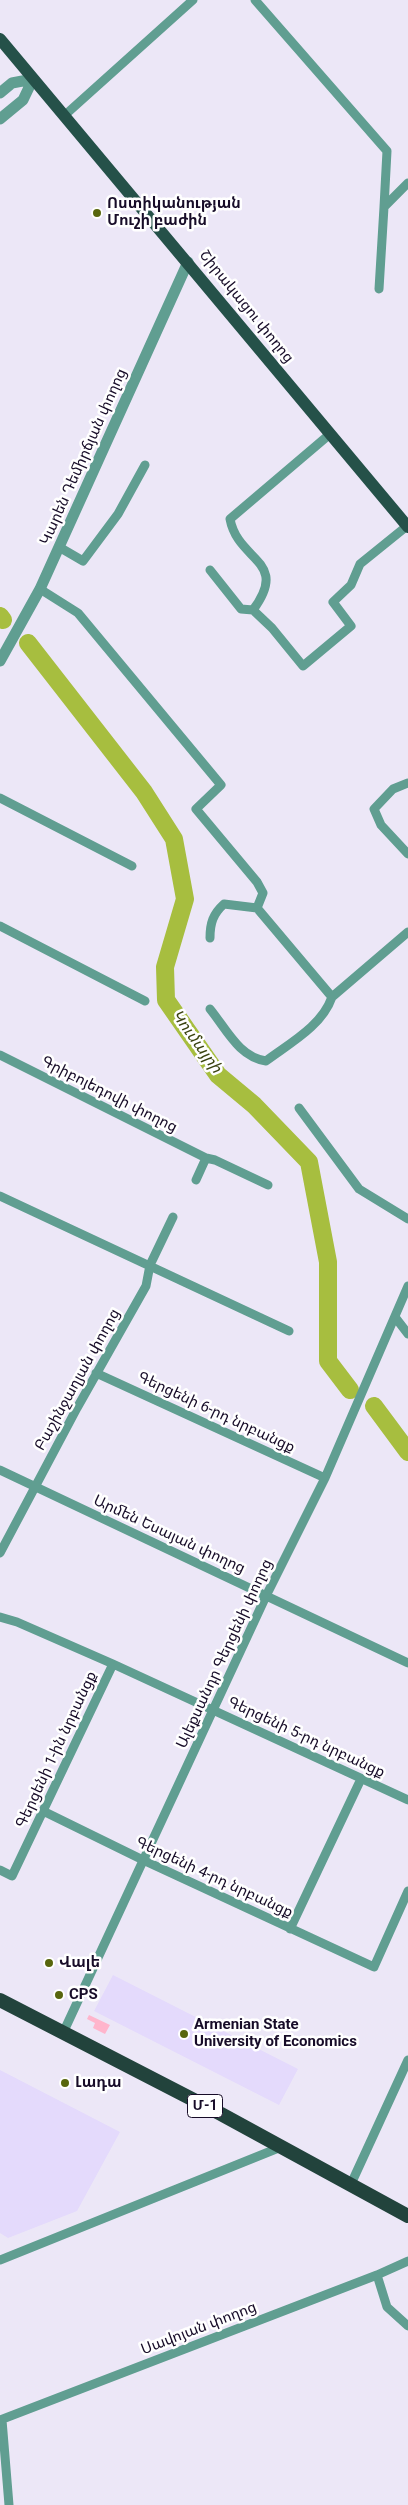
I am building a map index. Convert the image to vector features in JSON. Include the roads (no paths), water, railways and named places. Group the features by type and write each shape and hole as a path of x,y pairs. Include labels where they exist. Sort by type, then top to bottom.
{"highway":[{"name":"Մ-1","path":"0,2000 351,2184 408,2216"}],"main road":[{"name":"Շիրակացու փողոց","path":"0,39 408,527"}],"street":[{"path":"65,115 193,0"},
{"path":"255,0 387,151 379,289"},
{"path":"0,93 12,84 33,78"},
{"path":"0,119 23,100 33,78"},
{"path":"384,208 408,183"},
{"name":"Կարեն Դեմիրճյան փողոց","path":"0,661 40,589 188,262"},
{"path":"253,610 268,584 266,572 232,532 230,519 330,434"},
{"path":"59,548 83,561 118,514 144,465"},
{"path":"210,570 241,609 253,610 272,628 303,666 351,626 333,602 351,585 360,564 408,527"},
{"path":"40,589 78,613 220,785 196,809 257,882 263,894 257,908"},
{"path":"408,783 393,789 374,809 382,824 408,854"},
{"path":"0,798 132,866"},
{"path":"210,938 210,925 216,912 224,904 257,908 332,997"},
{"path":"0,926 145,1001"},
{"path":"210,1009 245,1054 253,1059 266,1061 310,1028 328,1008 332,997 408,932"},
{"name":"Գրիբոյեդովի փողոց","path":"0,1055 206,1158 215,1160 268,1185"},
{"path":"299,1108 359,1189 408,1219"},
{"path":"196,1180 206,1158"},
{"path":"0,1196 289,1331"},
{"name":"Բաշինջաղյան փողոց","path":"0,1552 96,1373 146,1286 150,1265 173,1218"},
{"name":"Ալեքսանդր Գերցենի փողոց","path":"63,2032 215,1710 266,1596 325,1478 408,1286"},
{"path":"394,1317 408,1334"},
{"name":"Գերցենի 6-րդ նրբանցք","path":"96,1373 325,1478"},
{"name":"Արմեն Եսայան փողոց","path":"0,1470 408,1663"},
{"name":"Գերցենի 5-րդ նրբանցք","path":"0,1617 17,1622 113,1664 408,1800"},
{"name":"Գերցենի 1-ին նրբանցք","path":"0,1870 12,1876 113,1664"},
{"path":"290,1929 361,1779"},
{"name":"Գերցենի 4-րդ նրբանցք","path":"43,1812 374,1967 408,1891"},
{"path":"351,2184 408,2060"},
{"path":"0,2260 281,2147"},
{"name":"Սավոյան փողոց","path":"1,2420 377,2275 408,2261"},
{"path":"377,2275 387,2307 408,2326"},
{"path":"1,2420 9,2505"}],"waterway":[{"path":"0,616 3,620"},
{"name":"Կումայրի","path":"28,643 144,792 174,839 185,899 165,967 166,1000 218,1075 254,1105 309,1162 328,1262 328,1361 350,1390"},
{"name":"Կումայրի","path":"374,1406 408,1452"}],"place":[{"name":"Ոստիկանության Մուշի բաժին","path":"97,213"},
{"name":"Վալե","path":"49,1963"},
{"name":"CPS","path":"59,1995"},
{"name":"Armenian State University of Economics","path":"184,2034"},
{"name":"Լադա","path":"65,2083"}]}
